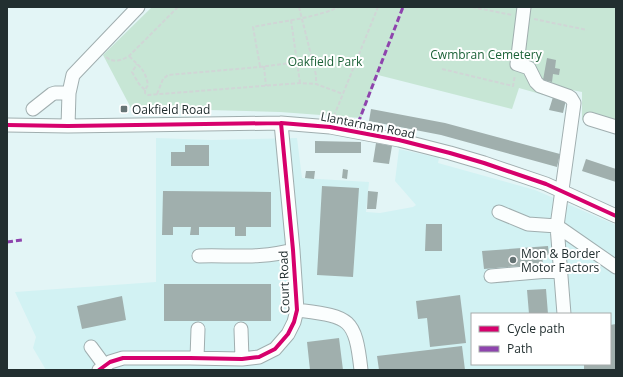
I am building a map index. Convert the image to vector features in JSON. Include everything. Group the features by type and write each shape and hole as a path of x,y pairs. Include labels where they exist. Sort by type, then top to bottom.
{"street":[{"path":"68,126 69,93 73,75 138,7"},
{"path":"524,7 517,64 530,68 536,82 540,86 568,96 574,103 557,226 564,313"},
{"path":"33,109 52,94 69,93"},
{"path":"590,119 616,127"},
{"name":"Llantarnam Road","path":"7,125 68,126 281,123 330,127 399,140 450,152 561,190 616,216"},
{"name":"Court Road","path":"102,368 116,360 123,358 192,362 259,357 275,349 284,339 292,328 297,310 294,250 281,123"},
{"path":"499,212 528,224 557,226 616,267"},
{"path":"198,256 263,255 284,253 294,250"},
{"path":"491,276 560,270"},
{"path":"297,310 333,315 342,319 350,326 356,338 361,370"},
{"path":"192,362 198,329"},
{"path":"241,329 242,359"},
{"path":"91,347 102,368"}],"path":[{"path":"97,49 111,60 121,61 129,56 178,7"},
{"path":"298,7 316,75 316,84"},
{"path":"260,67 253,27 301,18 331,11 339,7"},
{"path":"330,127 378,7"},
{"path":"291,20 300,83"},
{"path":"129,56 146,74 148,85 145,90"},
{"path":"157,94 163,79 168,75 260,67 297,62"},
{"path":"137,64 132,72 147,95 300,83 316,84 343,94"},
{"path":"442,68 513,86 517,64"},
{"path":"264,66 266,86"}],"shaded area":[{"path":"156,138 211,140 297,138 302,178 369,182 366,212 380,213 413,207 416,205 395,181 399,149 439,158 438,163 535,190 616,225 616,370 46,370 33,348 36,337 15,292 156,282"}],"green space":[{"path":"152,7 616,7 616,131 582,120 582,92 546,85 544,95 519,88 512,109 378,75 361,118 280,112 131,108 103,55"}],"building":[{"path":"547,58 556,60 555,68 560,69 559,75 553,74 552,82 543,80"},
{"path":"553,97 566,100 563,113 549,110"},
{"path":"371,109 445,123 560,154 557,167 441,135 369,121"},
{"path":"315,141 361,142 361,153 315,153"},
{"path":"376,143 392,146 389,164 373,162"},
{"path":"185,145 209,145 209,166 171,166 171,152 185,152"},
{"path":"586,159 616,169 616,182 582,171"},
{"path":"343,169 348,170 347,179 342,178"},
{"path":"306,171 315,171 314,179 305,178"},
{"path":"322,186 359,188 353,277 317,275"},
{"path":"163,191 271,192 271,227 246,227 246,236 235,236 235,227 199,227 199,235 190,235 191,227 173,227 173,235 162,235"},
{"path":"368,191 378,192 376,209 367,209"},
{"path":"426,224 442,224 442,251 425,251"},
{"name":"Mon & Border Motor Factors","path":"548,246 549,255 542,255 543,264 484,269 482,251"},
{"path":"164,284 271,284 271,321 164,321"},
{"path":"546,289 548,313 529,313 527,290"},
{"path":"460,295 466,343 430,347 427,318 418,319 416,301"},
{"path":"122,296 126,320 82,329 77,306"},
{"path":"616,324 616,370 584,370 584,365 611,365 611,325"},
{"path":"339,338 343,370 310,370 307,342"},
{"path":"462,346 465,370 379,370 377,356"}],"marked path":[{"path":"355,131 403,7"},
{"path":"7,242 22,240"}],"cycle path":[{"path":"7,125 68,126 281,123 330,127 399,140 484,163 546,184 616,216"},
{"path":"99,370 110,362 123,358 242,359 259,357 275,349 288,334 294,322 297,310 281,123"}],"place":[{"name":"Oakfield Road","path":"124,109"},
{"name":"Mon & Border Motor Factors","path":"513,260"}],"park label":[{"name":"Cwmbran Cemetery","path":"486,54"},
{"name":"Oakfield Park","path":"325,61"}]}
